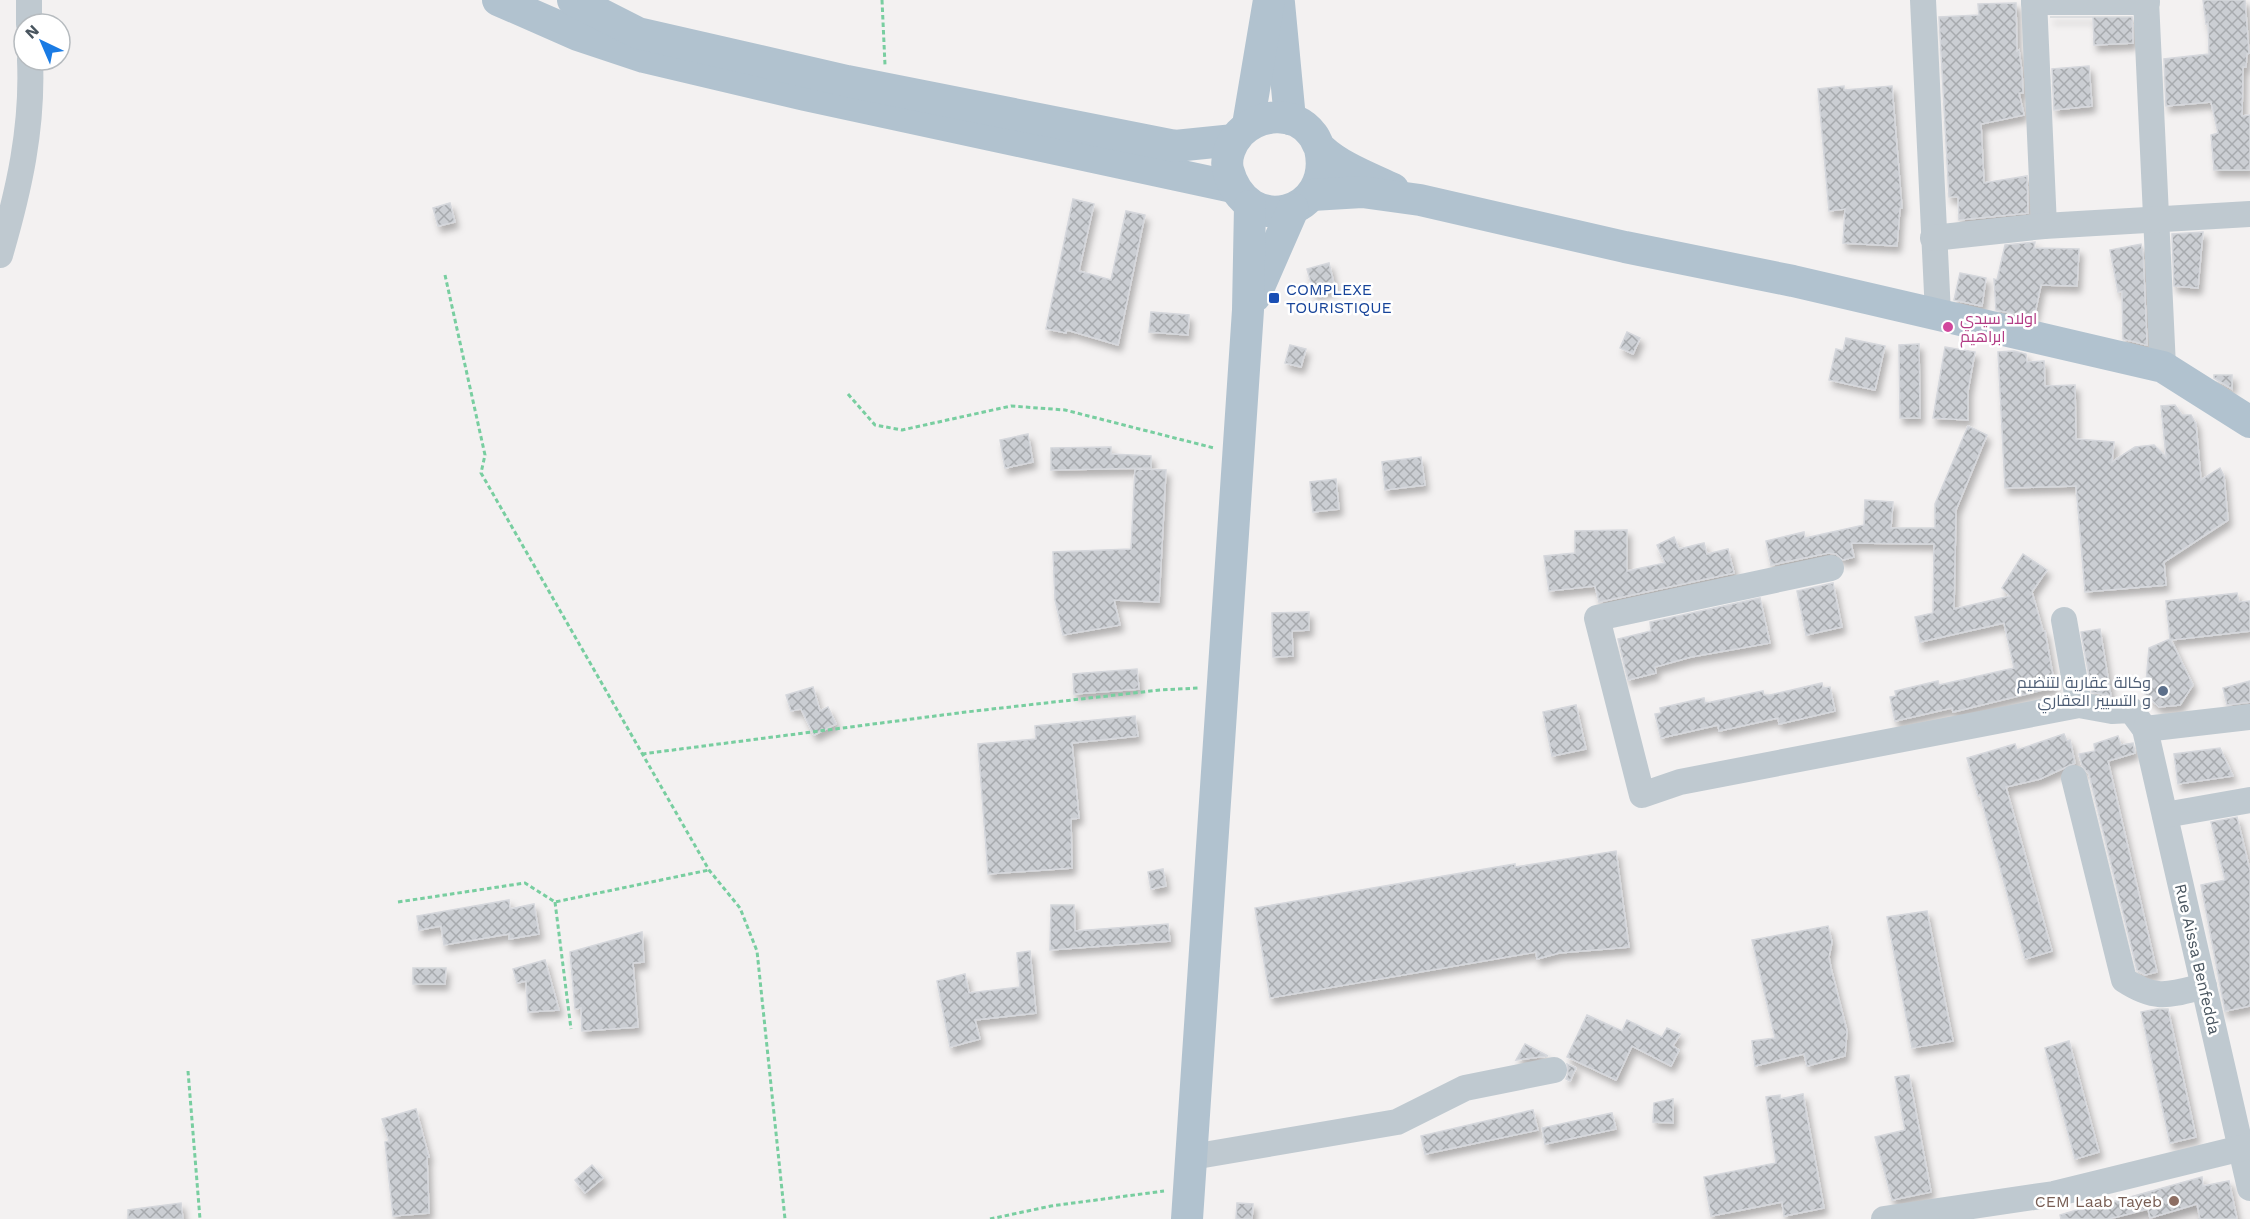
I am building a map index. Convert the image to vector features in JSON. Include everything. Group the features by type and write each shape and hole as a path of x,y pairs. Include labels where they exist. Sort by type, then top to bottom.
{"main road":[{"path":"498,0 578,35 644,57 1241,196 1266,212 1302,202 1362,192 1420,200 1938,314 2163,367 2250,422"},
{"path":"573,0 638,33 884,88 1175,146 1241,132 1270,117 1290,119 1312,133 1320,149 1322,176 1302,202 1248,310"},
{"path":"1188,1205 1248,310 1241,196 1227,166 1241,132 1269,0"},
{"path":"1279,0 1290,119"},
{"path":"1320,149 1364,176 1420,200"}],"street":[{"path":"1923,0 1938,314"},
{"path":"2044,226 2034,1 2146,1 2163,367"},
{"path":"0,255 19,191 29,135 30,72"},
{"path":"1933,238 2044,226 2250,214"},
{"path":"1831,568 1597,618 1642,795 1680,783 2079,705 2112,711 2131,710 2145,729 2250,717"},
{"path":"2064,620 2079,705"},
{"name":"Rue Aissa Benfedda","path":"2145,729 2204,986 2245,1146 2250,1188"},
{"path":"2074,778 2124,980 2142,992 2161,996 2204,986"},
{"path":"2165,816 2250,800"},
{"path":"1192,1157 1397,1122 1465,1088 1554,1070"},
{"path":"1884,1219 2054,1194 2245,1146"}],"path":[{"path":"882,0 886,55 884,88"},
{"path":"445,275 485,454 481,474 709,870 740,909 757,951 784,1219"},
{"path":"848,394 874,425 902,430 1011,406 1065,410 1238,453"},
{"path":"642,754 1000,708 1161,690 1223,687"},
{"path":"398,902 525,883 555,902 709,870"},
{"path":"555,902 571,1029"},
{"path":"188,1071 200,1219"},
{"path":"990,1219 1051,1206 1150,1191 1188,1205"}],"shaded area":[{"name":"CEM Laab Tayeb","path":"2202,1177 2203,1186 2229,1181 2237,1219 2080,1219 2087,1207 2085,1198 2099,1195 2102,1204"}],"building":[{"path":"2203,0 2245,0 2249,53 2246,67 2243,67 2242,116 2250,115 2250,170 2214,170 2211,135 2218,133 2211,102 2166,106 2164,59 2209,54 2208,23 2206,24"},
{"path":"2016,3 2017,51 2019,50 2023,93 2019,93 2024,115 1981,124 1984,183 2027,176 2028,213 1959,220 1958,197 1949,197 1939,17 1979,15 1978,4"},
{"path":"2093,17 2132,17 2133,43 2094,45"},
{"path":"2089,66 2092,106 2054,110 2052,69"},
{"path":"1844,86 1844,90 1892,86 1902,208 1900,208 1897,246 1843,243 1845,209 1829,211 1818,89"},
{"path":"1073,199 1094,204 1079,271 1111,280 1126,211 1145,215 1118,345 1067,330 1066,333 1046,329"},
{"path":"450,203 455,222 438,226 433,208"},
{"path":"2203,232 2198,288 2174,286 2172,234"},
{"path":"2035,242 2034,248 2079,249 2077,286 2041,285 2034,318 1996,310 1994,279 1997,280 2005,245"},
{"path":"2141,244 2147,345 2123,339 2122,291 2118,292 2110,250"},
{"path":"1329,263 1335,288 1314,294 1307,269"},
{"path":"1960,273 1986,278 1982,306 1954,300"},
{"path":"1151,312 1189,315 1188,335 1149,332"},
{"path":"1627,332 1640,338 1633,354 1620,348"},
{"path":"1846,338 1885,346 1875,390 1829,380 1836,349 1843,351"},
{"path":"1919,344 1920,418 1900,418 1899,345"},
{"path":"1290,345 1306,349 1301,367 1285,363"},
{"path":"1945,347 1975,352 1968,391 1968,420 1933,418"},
{"path":"2014,351 2026,354 2027,362 2044,361 2045,386 2075,385 2076,439 2114,442 2112,462 2135,447 2154,445 2166,457 2161,406 2175,405 2182,415 2191,415 2196,424 2201,480 2220,468 2224,476 2228,520 2164,562 2166,585 2085,592 2076,486 2005,488 1998,352"},
{"path":"2214,375 2232,375 2232,389 2214,378"},
{"path":"1968,426 1987,435 1956,510 1954,609 2010,596 2002,588 2023,554 2047,570 2032,592 2043,631 2045,631 2055,687 1953,712 1952,708 1895,721 1890,697 1896,696 1895,691 1938,681 1939,685 2014,668 2004,623 1920,642 1915,617 1933,613 1934,544 1851,543 1854,557 1843,560 1836,554 1828,553 1771,565 1766,541 1804,532 1805,538 1864,525 1865,500 1893,502 1891,528 1935,528 1935,504"},
{"path":"1028,434 1033,462 1005,468 1000,440"},
{"path":"1111,447 1111,454 1151,456 1151,468 1051,470 1051,448"},
{"path":"1421,457 1425,485 1385,490 1382,462"},
{"path":"1135,469 1166,470 1159,602 1114,600 1120,625 1063,635 1055,600 1053,552 1131,549"},
{"path":"1336,479 1339,509 1313,512 1310,482"},
{"path":"1627,530 1627,571 1665,563 1657,545 1674,537 1679,549 1704,543 1707,554 1728,549 1734,573 1599,602 1595,586 1549,591 1544,556 1575,553 1575,531"},
{"path":"1833,583 1842,627 1806,635 1797,591"},
{"path":"2237,593 2239,602 2250,601 2250,631 2171,640 2193,685 2180,705 2159,707 2145,694 2149,648 2170,639 2166,601"},
{"path":"1760,598 1770,643 1691,657 1655,667 1656,673 1628,680 1618,639 1651,631 1650,622"},
{"path":"1309,612 1309,630 1292,631 1293,656 1273,657 1272,613"},
{"path":"2100,629 2111,696 2092,692 2081,632"},
{"path":"1137,669 1139,689 1074,694 1073,674"},
{"path":"2250,681 2250,702 2227,705 2223,688"},
{"path":"1822,683 1823,688 1830,687 1835,711 1779,724 1778,718 1719,731 1718,725 1661,738 1655,714 1661,713 1660,708 1704,698 1705,703 1763,691 1764,695 1770,695"},
{"path":"813,687 820,711 828,707 836,724 814,735 801,709 791,711 786,695"},
{"path":"1576,705 1586,749 1552,756 1543,712"},
{"path":"1135,716 1138,736 1072,743 1079,818 1071,819 1072,868 988,874 978,744 1036,739 1035,726"},
{"path":"2064,734 2067,741 2070,740 2075,763 2040,779 2006,787 2052,951 2025,959 1980,795 1978,796 1967,758 2015,744 2017,750"},
{"path":"2118,736 2121,745 2133,743 2135,753 2108,761 2157,972 2145,975 2137,970 2089,774 2082,766 2079,754 2095,751 2094,744"},
{"path":"2220,748 2233,776 2178,784 2174,754"},
{"path":"2237,817 2250,870 2250,1006 2225,1011 2201,885 2225,880 2211,822"},
{"path":"1616,851 1629,947 1559,953 1537,959 1536,952 1270,998 1255,908 1515,864 1515,867"},
{"path":"1163,869 1166,886 1151,889 1148,872"},
{"path":"509,900 510,909 534,904 539,934 509,939 509,934 444,945 441,926 419,930 417,916"},
{"path":"1051,905 1074,905 1075,931 1168,924 1170,941 1050,950"},
{"path":"1927,911 1953,1041 1912,1048 1887,917"},
{"path":"1828,926 1832,942 1829,957 1847,1031 1845,1056 1807,1066 1804,1054 1755,1066 1752,1041 1775,1038 1752,940"},
{"path":"642,932 644,962 633,963 638,1027 582,1031 581,1008 575,1009 570,952"},
{"path":"1030,951 1036,1013 975,1020 980,1039 950,1047 937,981 965,974 969,993 1020,987 1017,953"},
{"path":"545,960 559,1010 528,1012 526,981 517,983 513,969"},
{"path":"413,968 446,968 445,984 413,984"},
{"path":"2168,1009 2196,1137 2170,1143 2141,1012"},
{"path":"1587,1015 1622,1031 1627,1020 1662,1037 1667,1028 1680,1034 1673,1046 1679,1050 1671,1066 1632,1046 1616,1080 1567,1057"},
{"path":"2069,1041 2099,1152 2075,1159 2045,1048"},
{"path":"1525,1044 1548,1056 1516,1060"},
{"path":"1567,1064 1576,1068 1570,1081 1566,1079"},
{"path":"1909,1075 1931,1192 1892,1200 1875,1137 1905,1130 1895,1077"},
{"path":"1803,1094 1824,1208 1784,1216 1782,1202 1711,1216 1704,1177 1776,1163 1766,1097 1780,1095 1780,1099"},
{"path":"1673,1099 1673,1123 1653,1122 1654,1103"},
{"path":"416,1109 429,1157 427,1157 429,1213 393,1216 385,1142 389,1141 382,1119"},
{"path":"1533,1110 1538,1130 1425,1154 1421,1136"},
{"path":"1612,1113 1616,1129 1545,1144 1542,1128"},
{"path":"592,1165 603,1178 585,1193 575,1180"},
{"name":"CEM Laab Tayeb","path":"2202,1177 2203,1186 2229,1181 2237,1219 2200,1219 2197,1204 2150,1218 2148,1209 2109,1219 2061,1219 2060,1215 2087,1207 2086,1202 2100,1198 2102,1205"},
{"path":"181,1203 183,1219 128,1219 128,1210"},
{"path":"1237,1203 1253,1204 1252,1219 1236,1219"}],"place":[{"name":"COMPLEXE TOURISTIQUE","path":"1274,298"},
{"name":"اولاد سيدي ابراهيم","path":"1948,327"},
{"name":"وكالة عقارية لتنضيم و التسيير العقاري","path":"2163,691"},
{"name":"CEM Laab Tayeb","path":"2174,1201"}]}
